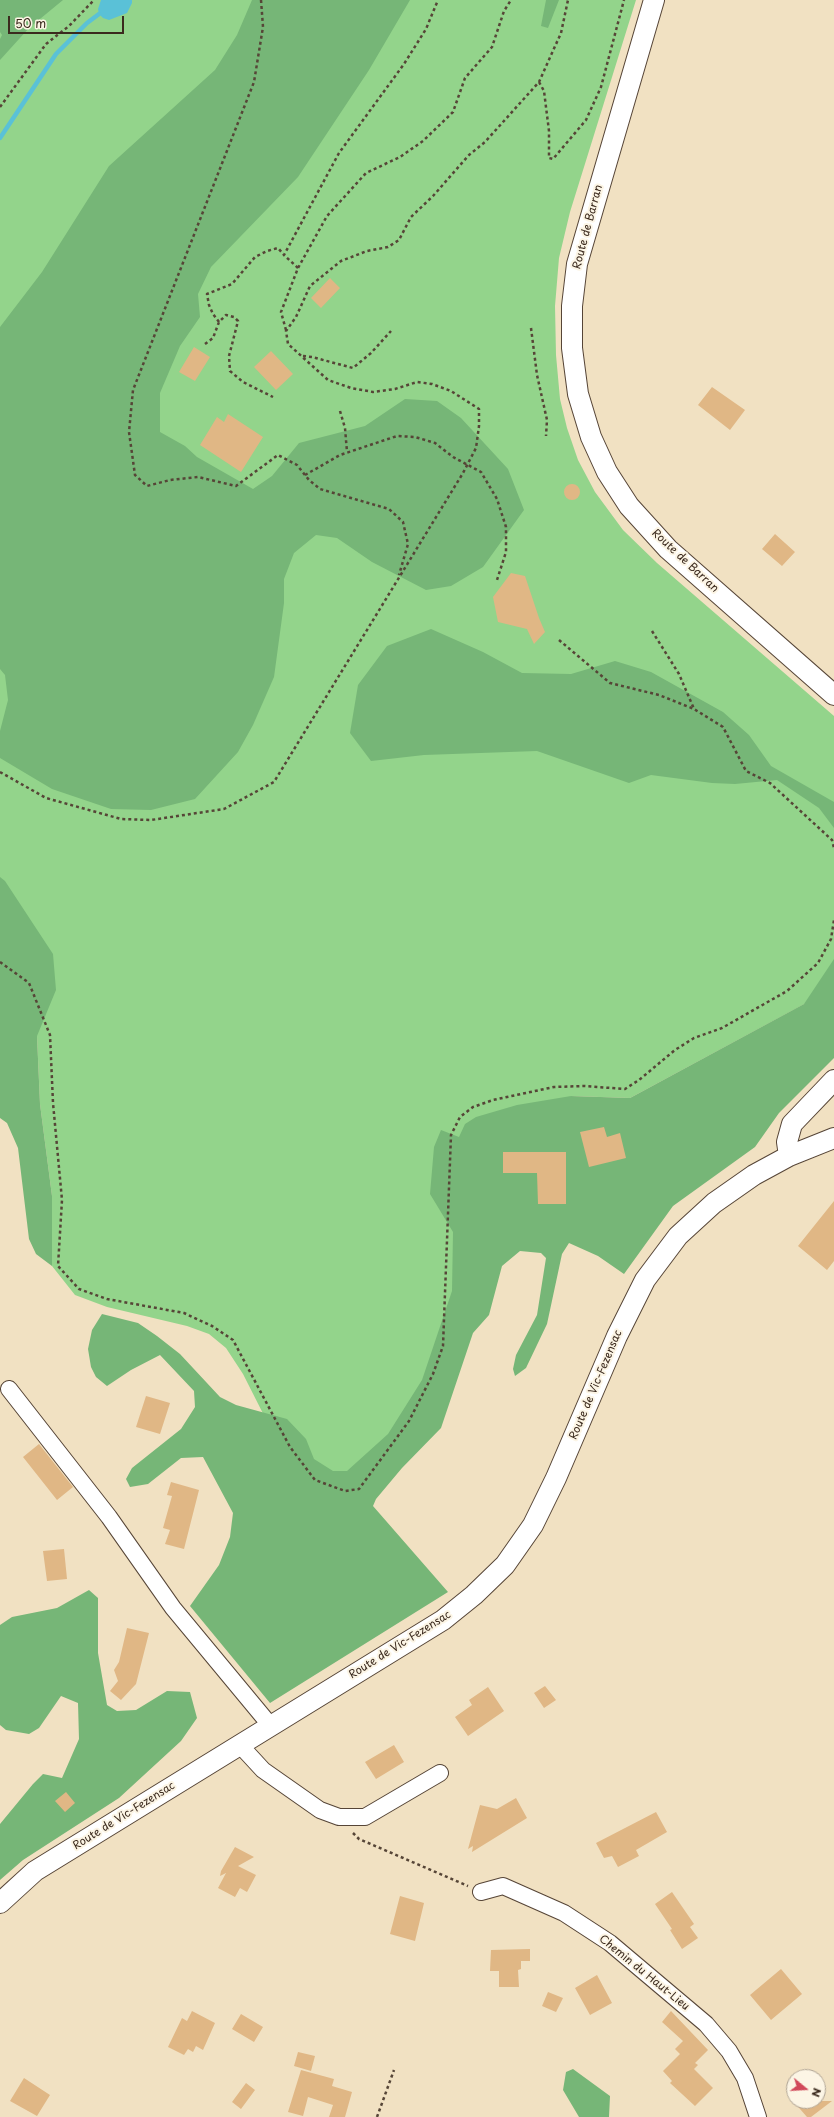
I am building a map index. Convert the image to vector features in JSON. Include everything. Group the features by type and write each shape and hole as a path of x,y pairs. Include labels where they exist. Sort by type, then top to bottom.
{"main road":[{"name":"Route de Barran","path":"654,0 576,264 572,306 572,348 578,394 591,437 607,472 629,506 668,549 834,695"},
{"path":"789,1156 787,1142 792,1124 834,1080"},
{"name":"Route de Vic-Fezensac","path":"0,1903 35,1871 239,1744 443,1620 474,1595 505,1565 532,1525 556,1478 617,1336 645,1280 678,1236 714,1204 754,1175 789,1156 834,1138"}],"street":[{"path":"8,1388 109,1517 173,1608 270,1725"},
{"path":"239,1744 263,1770 320,1810 339,1817 365,1817 440,1773"},
{"name":"Chemin du Haut-Lieu","path":"481,1892 503,1886 564,1913 610,1943 706,2024 729,2051 745,2078 758,2117"}],"path":[{"path":"0,107 46,44 69,26 94,0"},
{"path":"261,0 263,27 254,82 133,390 129,432 135,475 147,486 170,480 198,478 236,486 278,455 297,465 320,489 388,509 403,522 408,544 398,579"},
{"path":"284,255 339,153 404,64 426,28 438,0"},
{"path":"0,772 46,798 121,819 151,820 224,809 274,782 476,448 479,409 451,391 432,384 417,382 395,389 373,392 351,388 328,380 288,344 281,312 298,268 327,216 348,191 366,173 400,158 423,141 453,112 465,78 492,47 504,11 511,0"},
{"path":"286,331 296,317 310,286 341,261 367,251 388,247 399,240 411,217 434,196 469,156 485,142 539,82 561,33 568,0"},
{"path":"539,82 544,91 549,131 549,158 553,159 586,120 601,86 624,0"},
{"path":"219,322 211,310 207,294 232,284 255,257 278,248 298,268"},
{"path":"205,344 213,338 219,322 226,314 234,317 238,321 229,356 230,371 243,382 273,397"},
{"path":"531,328 537,375 547,420 546,436"},
{"path":"303,356 353,368 371,354 391,331"},
{"path":"340,411 345,428 347,452"},
{"path":"305,475 347,452 397,436 414,437 435,443 481,472 497,499 506,527 506,552 497,580"},
{"path":"652,631 679,674 689,694 694,709"},
{"path":"559,640 610,683 658,695 694,709 723,727 746,771 770,783 832,840 834,848"},
{"path":"0,962 29,983 50,1035 53,1103 62,1200 58,1266 79,1289 107,1299 184,1313 212,1326 233,1340 290,1447 315,1480 345,1491 359,1488 409,1421 433,1374 443,1346 451,1135 460,1117 473,1107 493,1100 554,1087 584,1086 624,1089 639,1080 675,1050 694,1038 722,1028 787,991 818,963 831,939 834,920"},
{"path":"339,1817 358,1839 481,1892"},
{"path":"377,2117 394,2070"}],"green space":[{"path":"0,0 636,0 570,212 559,258 555,306 556,355 560,399 567,428 578,460 595,492 623,530 657,563 834,716 834,988 630,1098 571,1096 455,1347 362,1496 283,1453 243,1374 226,1348 209,1334 187,1326 107,1307 75,1295 52,1266 52,1196 40,1104 37,1036 0,976"},
{"path":"0,0 63,0 29,28 0,60 0,39 2,35 0,32"},
{"path":"252,0 410,0 369,70 298,177 211,267 198,294 200,317 180,346 160,393 160,432 185,446 197,457 253,489 272,476 299,443 365,426 405,399 437,401 461,418 508,469 524,510 483,567 451,586 426,590 372,562 337,538 316,535 294,553 284,579 284,603 274,677 253,725 238,752 195,799 151,810 111,809 52,789 0,758 0,731 8,700 5,675 0,669 0,327 42,272 109,166 215,70 237,35"},
{"path":"546,0 559,0 548,28 541,26"},
{"path":"431,629 483,652 522,673 571,674 615,661 651,672 723,712 749,735 771,766 834,802 834,828 819,808 777,780 735,784 712,783 651,775 629,783 537,751 424,755 371,761 350,733 358,685 387,646"},
{"path":"0,877 5,881 53,954 56,990 37,1036 40,1104 52,1196 52,1266 36,1254 29,1239 18,1148 7,1123 0,1118"},
{"path":"834,959 834,1058 779,1113 755,1147 673,1206 624,1274 598,1256 569,1243 562,1254 547,1324 526,1368 515,1376 513,1369 516,1355 537,1315 546,1258 541,1253 520,1251 502,1266 489,1315 473,1333 441,1428 402,1468 376,1499 373,1506 448,1592 270,1703 190,1606 219,1565 230,1537 233,1513 203,1457 181,1458 148,1484 130,1487 126,1479 132,1468 181,1429 195,1407 194,1391 160,1355 131,1370 107,1386 96,1377 91,1367 88,1349 92,1330 102,1314 138,1323 180,1354 220,1397 236,1405 287,1419 306,1439 314,1459 333,1471 347,1471 388,1434 422,1380 452,1291 453,1232 430,1194 434,1147 441,1130 459,1137 465,1124 476,1117 517,1105 571,1096 630,1098 804,1004"},
{"path":"89,1590 98,1598 98,1653 107,1705 117,1711 136,1710 167,1691 190,1692 197,1718 181,1741 119,1798 23,1860 0,1880 0,1824 43,1774 62,1778 79,1739 78,1703 61,1696 39,1728 29,1734 6,1730 0,1725 0,1625 12,1617 57,1608"},
{"path":"573,2069 610,2096 609,2117 579,2117 563,2090 566,2072"}],"water":[{"path":"101,0 132,0 132,3 127,13 109,20 103,18 99,14 98,9"}],"building":[{"path":"330,278 340,288 321,308 311,298"},
{"path":"194,347 210,357 195,381 179,372"},
{"path":"271,351 293,374 276,390 254,367"},
{"path":"712,387 745,410 730,430 698,405"},
{"path":"228,414 263,437 241,472 200,445 217,417 224,422"},
{"path":"572,484 579,489 580,492 575,499 572,500 565,495 564,492 569,485"},
{"path":"775,534 795,552 782,566 762,549"},
{"path":"511,573 525,576 545,632 534,644 527,629 498,622 493,597"},
{"path":"604,1127 607,1137 620,1133 626,1158 589,1167 580,1132"},
{"path":"503,1152 566,1152 566,1204 538,1204 537,1173 503,1173"},
{"path":"834,1201 834,1261 827,1270 798,1246"},
{"path":"146,1396 170,1403 160,1434 136,1427"},
{"path":"39,1444 73,1487 57,1500 23,1457"},
{"path":"171,1482 199,1490 184,1549 165,1544 170,1530 163,1528 172,1496 167,1495"},
{"path":"64,1549 67,1579 47,1581 43,1551"},
{"path":"127,1628 149,1633 136,1684 121,1700 110,1691 118,1681 114,1670 119,1662"},
{"path":"545,1686 556,1700 544,1708 534,1693"},
{"path":"488,1687 504,1711 468,1736 455,1717 472,1705 469,1700"},
{"path":"394,1745 404,1762 376,1779 365,1762"},
{"path":"66,1792 75,1803 65,1812 55,1801"},
{"path":"516,1798 527,1818 472,1852 473,1846 468,1849 480,1805 497,1809"},
{"path":"656,1812 667,1832 636,1850 639,1856 618,1867 612,1856 604,1858 596,1843"},
{"path":"235,1847 254,1857 238,1866 256,1875 247,1892 240,1888 235,1897 218,1888 226,1873 220,1876 221,1871"},
{"path":"672,1892 694,1924 690,1927 698,1938 682,1949 670,1930 672,1929 655,1904"},
{"path":"400,1896 424,1903 415,1941 390,1934"},
{"path":"530,1949 530,1961 521,1961 521,1969 518,1970 519,1987 499,1987 499,1971 490,1971 491,1950"},
{"path":"781,1969 802,1994 771,2020 750,1995"},
{"path":"597,1975 612,2003 590,2015 575,1988"},
{"path":"548,1992 563,1998 556,2012 542,2006"},
{"path":"192,2011 215,2023 203,2050 196,2046 193,2052 188,2049 184,2055 168,2047 182,2018 187,2021"},
{"path":"671,2011 708,2050 695,2063 698,2065 694,2069 713,2088 695,2106 670,2083 672,2081 663,2071 680,2054 675,2049 683,2041 662,2022"},
{"path":"241,2014 263,2027 254,2042 232,2029"},
{"path":"298,2052 315,2056 311,2071 294,2066"},
{"path":"301,2070 334,2079 332,2086 352,2092 345,2117 329,2117 333,2105 308,2097 303,2116 288,2112"},
{"path":"24,2078 50,2095 37,2116 10,2101"},
{"path":"246,2083 255,2090 241,2109 232,2102"},
{"path":"826,2101 832,2101 826,2106"},
{"path":"800,2109 822,2109 811,2117 807,2117"}],"waterway":[{"path":"0,138 56,54 87,23 99,14"}]}
